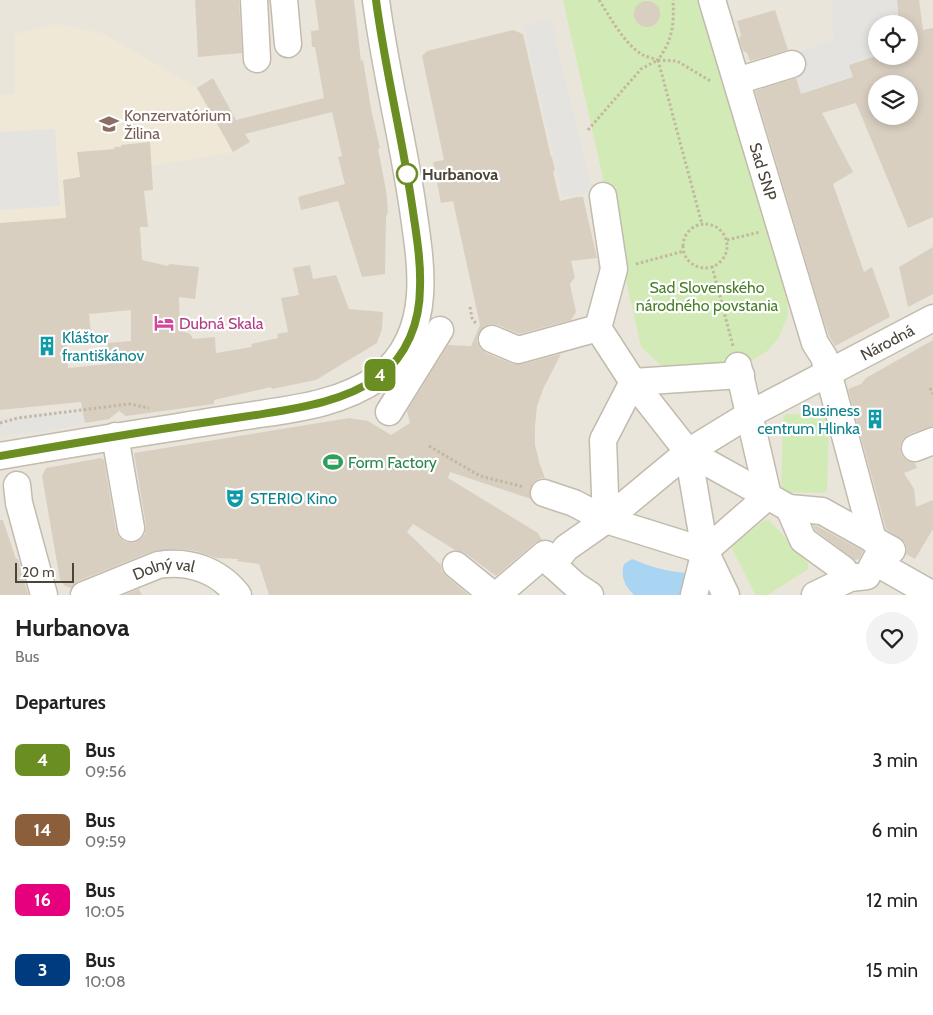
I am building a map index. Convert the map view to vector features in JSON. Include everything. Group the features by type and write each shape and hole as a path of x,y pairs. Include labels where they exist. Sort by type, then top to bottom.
{"street":[{"path":"254,0 257,58"},
{"path":"284,0 288,44"},
{"path":"0,456 115,436 306,407 350,394 377,378 396,360 406,347 417,316 420,265 408,180 383,49 376,0"},
{"name":"Sad SNP","path":"712,0 781,228 827,356 875,563"},
{"path":"740,90 792,64"},
{"path":"598,328 619,268 603,196"},
{"name":"Národná","path":"495,595 606,520 688,452 750,414 827,356 933,318"},
{"path":"492,339 518,350 598,328"},
{"path":"598,328 633,382 688,452 778,502 822,511 875,563 932,593"},
{"path":"389,412 440,330"},
{"path":"633,382 740,370 750,414 778,502 803,540 843,568 875,563"},
{"path":"606,520 603,440 633,382"},
{"path":"115,436 130,528"},
{"path":"688,452 705,551 726,595"},
{"path":"544,493 574,502 606,520 705,551"},
{"path":"12,500 44,595"},
{"path":"694,595 705,551 778,502"},
{"path":"554,555 581,592"},
{"name":"Dolný val","path":"84,595 152,568 170,563 188,564 203,568 233,588 238,595"},
{"path":"815,595 875,563"},
{"path":"456,565 495,595"}],"path":[{"path":"598,0 616,27 643,55 658,60 677,62 740,90"},
{"path":"588,130 641,69 658,60 669,42 673,30 673,0"},
{"path":"658,60 702,224"},
{"path":"702,224 718,227 727,240 727,248 719,262 703,268 695,265 688,259 684,251 687,233 694,227 702,224"},
{"path":"727,240 781,228"},
{"path":"619,268 684,251"},
{"path":"712,266 740,370"},
{"path":"470,307 472,318"},
{"path":"930,388 933,394"},
{"path":"0,423 18,418 116,405 129,404 150,408 158,407"},
{"path":"116,405 117,410"},
{"path":"429,446 480,476 544,493"}],"shaded area":[{"path":"0,0 933,0 933,595 0,595"},
{"path":"832,0 897,0 898,15 868,15 868,59 849,65 853,77 801,94 790,55 835,39 832,30"},
{"path":"551,19 592,191 563,198 523,25"},
{"name":"Konzervatórium Žilina","path":"56,24 102,33 197,88 233,152 152,166 153,188 155,190 144,191 148,227 0,267 0,95 15,94 15,34"},
{"path":"55,129 60,206 0,210 0,132"},
{"path":"111,406 109,419 38,432 0,435 0,417"}],"green space":[{"name":"Sad Slovenského národného povstania","path":"563,0 701,0 787,300 788,315 778,339 766,352 752,360 738,366 664,368 641,347"},
{"path":"787,414 826,414 829,418 827,490 825,493 784,492 781,489 783,417"},
{"path":"765,520 770,521 808,563 808,569 768,595 756,595 732,549 733,545"}],"water":[{"path":"632,559 660,569 689,573 685,595 634,595 626,585 623,577 624,564"}],"building":[{"path":"195,0 239,0 242,53 198,57"},
{"path":"315,0 354,0 361,61 363,60 386,190 388,211 386,218 385,274 362,277 338,201 301,210 298,197 345,184 338,157 342,156 332,112 245,134 250,142 233,152 197,88 213,78 236,120 324,98 315,47 312,47 311,31 319,30"},
{"path":"897,0 919,0 923,30 933,28 933,217 908,228 856,103 822,113 853,172 833,184 864,272 872,267 890,317 835,346 823,319 755,91 796,78 801,94 853,77 849,65 868,59 868,65 918,65 918,15 898,15"},
{"path":"647,1 656,5 660,14 656,23 647,27 638,23 634,14 638,5"},
{"path":"775,10 788,50 750,61 747,53 743,51 739,39 741,35 737,21"},
{"path":"513,30 523,34 555,170 553,172 560,201 583,197 597,258 571,261 575,277 570,284 576,312 571,320 519,334 498,325 490,324 483,327 478,334 477,341 480,348 486,353 513,364 522,364 561,354 544,387 537,406 535,445 545,478 534,482 530,489 531,499 450,472 448,478 538,533 542,540 535,543 496,576 465,553 455,550 413,524 407,532 441,565 442,571 447,577 469,595 269,595 259,564 236,561 239,559 216,558 196,551 181,549 153,551 78,581 71,588 65,586 60,580 42,476 46,468 101,458 104,460 116,531 125,542 133,543 141,539 145,534 146,526 134,453 349,418 368,421 391,435 410,423 407,411 448,345 471,346 480,325 453,201 441,203 433,162 444,160 422,56 427,51"},
{"path":"150,142 153,190 144,191 148,227 140,227 142,260 168,266 169,264 199,267 195,299 179,297 180,330 190,334 193,339 215,337 216,353 252,347 251,344 278,338 277,334 288,332 281,298 299,295 293,268 310,265 313,279 336,275 349,309 383,312 382,329 377,343 316,380 272,389 271,387 214,400 214,404 126,416 119,411 109,419 85,423 81,402 0,410 0,223 66,218 63,180 80,177 77,152 115,149 114,147 121,147 121,145","holes":["131,310 131,341 107,343 109,364 68,368 66,336 91,334 89,314"]},
{"path":"933,247 933,294 908,307 899,267"},
{"path":"933,340 933,426 909,434 903,439 900,446 901,454 905,459 915,463 917,468 904,473 914,489 916,507 933,500 933,529 915,559 906,554 905,542 886,529 848,389 861,384 866,378"},
{"path":"0,520 3,520 16,559 18,559 28,595 0,595"},
{"path":"813,525 863,551 859,559 855,560 815,530"},
{"path":"139,589 142,595 124,595"}],"bus line":[{"name":"4","path":"0,456 115,436 306,407 350,394 377,378 401,354 409,340 417,316 420,296 420,265 408,180 383,49 376,0"}],"place":[{"name":"Konzervatórium Žilina","path":"109,124"},
{"name":"Hurbanova","path":"407,174"},
{"name":"Dubná Skala","path":"164,323"},
{"name":"Kláštor františkánov","path":"47,346"},
{"name":"Business centrum Hlinka","path":"875,419"},
{"name":"Form Factory","path":"333,462"},
{"name":"STERIO Kino","path":"235,498"}]}
